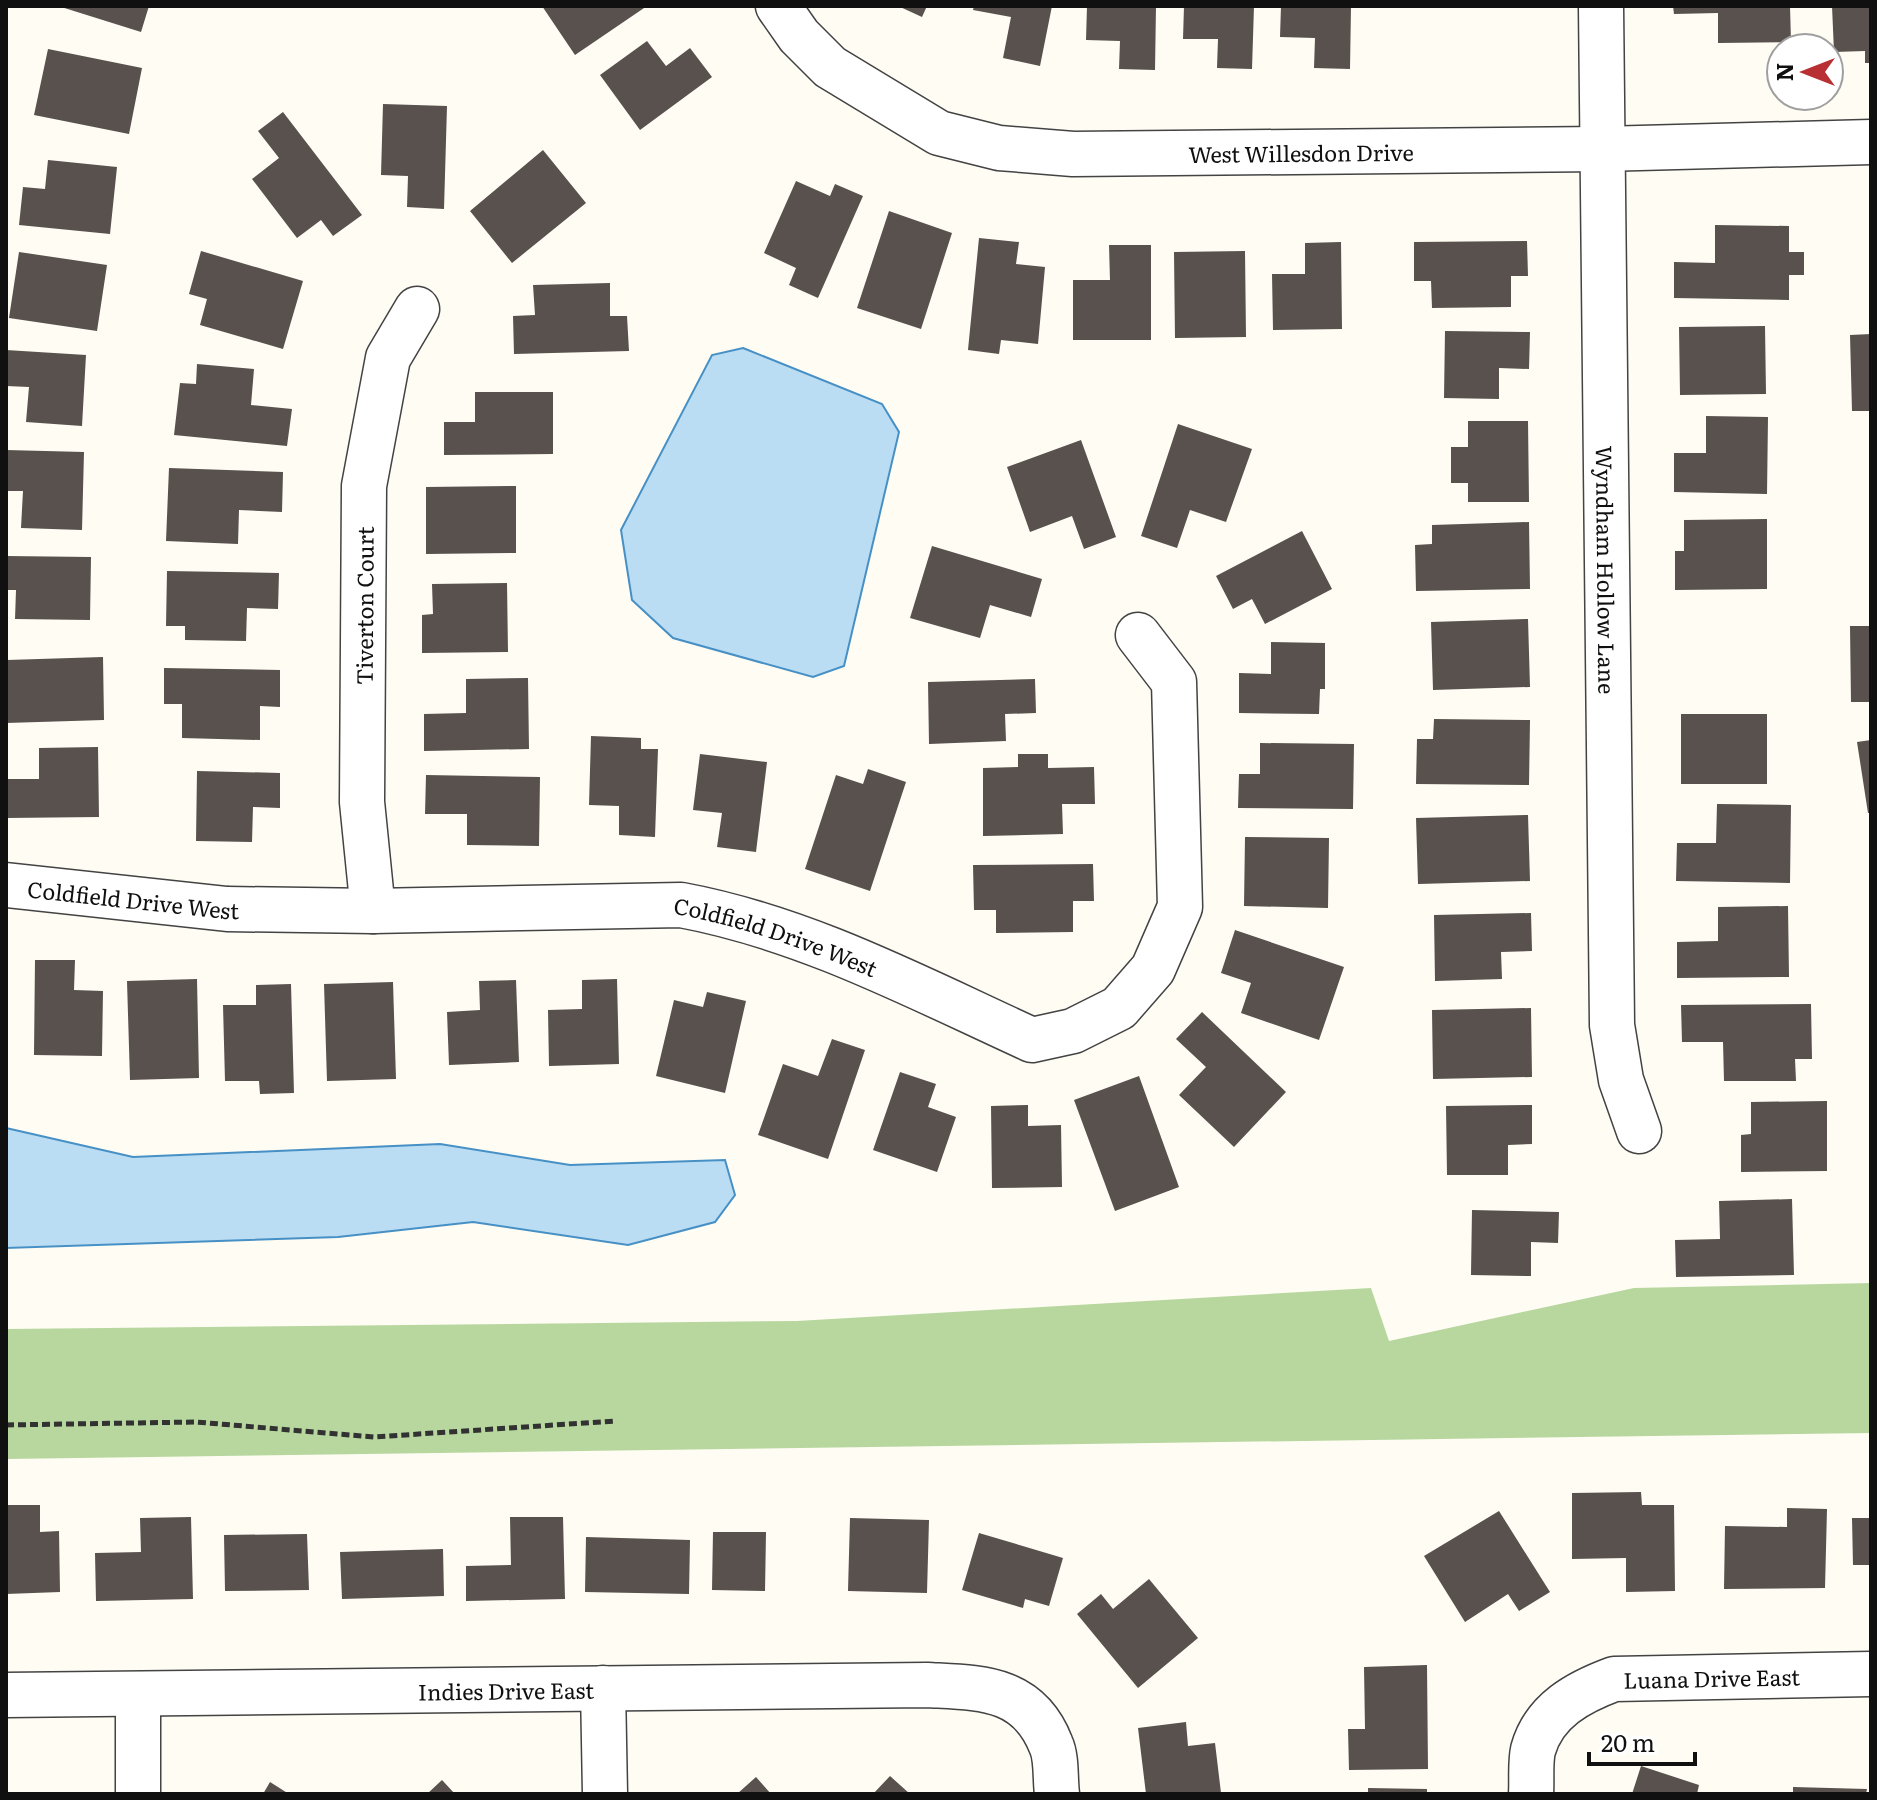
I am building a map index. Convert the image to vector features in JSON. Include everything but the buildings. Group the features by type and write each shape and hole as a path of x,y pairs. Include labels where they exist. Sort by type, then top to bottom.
{"street":[{"name":"West Willesdon Drive","path":"778,6 799,36 830,67 939,133 999,148 1073,154 1602,149 1871,142"},
{"name":"Wyndham Hollow Lane","path":"1601,6 1612,1025 1621,1080 1639,1131"},
{"name":"Tiverton Court","path":"373,911 362,802 364,486 388,358 417,309"},
{"name":"Coldfield Drive West","path":"6,885 227,909 373,911 681,905 730,914 799,936 1032,1040 1073,1031 1119,1008 1153,969 1180,907 1174,682 1138,635"},
{"name":"Luana Drive East","path":"1531,1794 1534,1749 1559,1706 1584,1690 1614,1679 1871,1674"},
{"name":"Indies Drive East","path":"6,1695 138,1696 927,1685 1005,1692 1033,1714 1052,1746 1057,1794"},
{"path":"603,1688 605,1794"},
{"path":"138,1696 138,1794"}],"path":[{"path":"6,1425 196,1422 374,1437 615,1421"}],"green space":[{"path":"1871,1283 1871,1433 6,1459 6,1329 797,1321 1371,1288 1389,1341 1634,1288"}],"water":[{"path":"743,348 882,404 899,432 844,666 813,677 673,638 632,600 621,530 712,355"},
{"path":"6,1128 133,1157 440,1144 570,1165 725,1160 735,1195 715,1222 628,1245 473,1222 338,1237 6,1248"}]}
